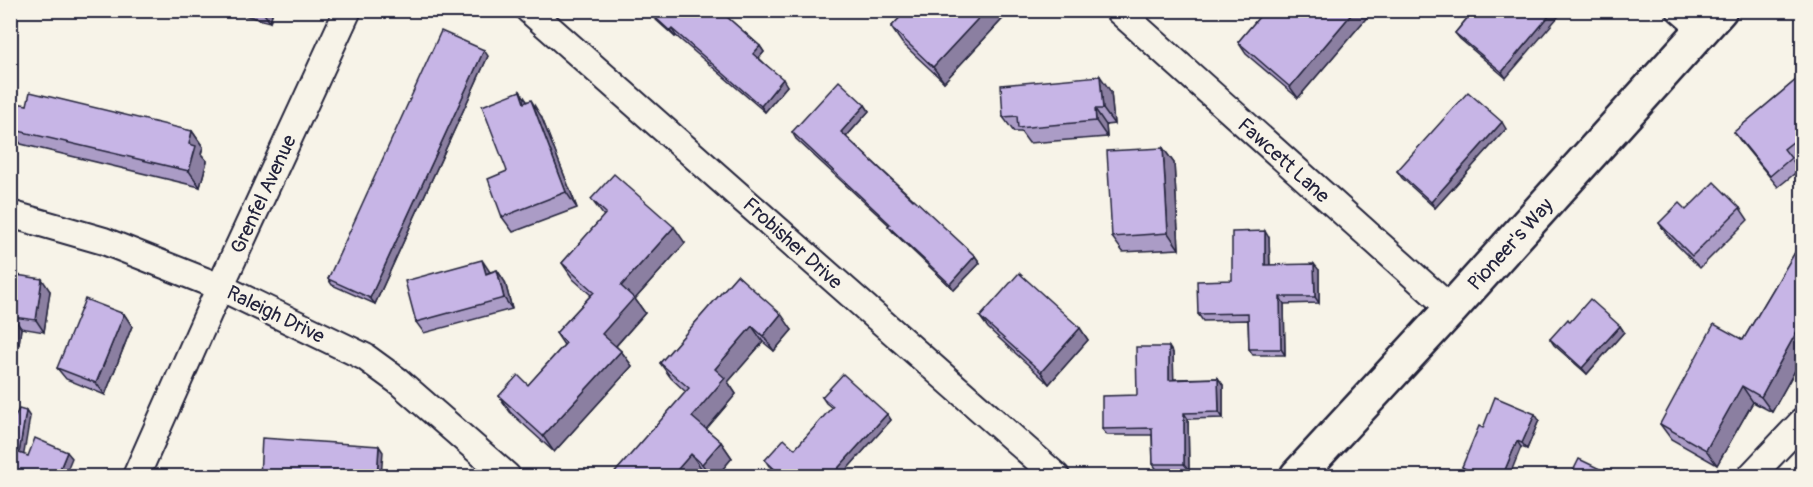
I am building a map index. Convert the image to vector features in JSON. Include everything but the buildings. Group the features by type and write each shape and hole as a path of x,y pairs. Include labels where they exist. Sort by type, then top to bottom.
{"main road":[{"name":"Pioneer's Way","path":"1297,477 1451,309 1701,17"}],"street":[{"name":"Grenfel Avenue","path":"136,477 220,287 348,10"},
{"name":"Frobisher Drive","path":"529,10 1056,477"},
{"name":"Fawcett Lane","path":"1118,10 1451,309"},
{"name":"Raleigh Drive","path":"10,214 105,242 220,287 365,357 398,381 507,477"},
{"path":"1752,477 1803,422"}]}
